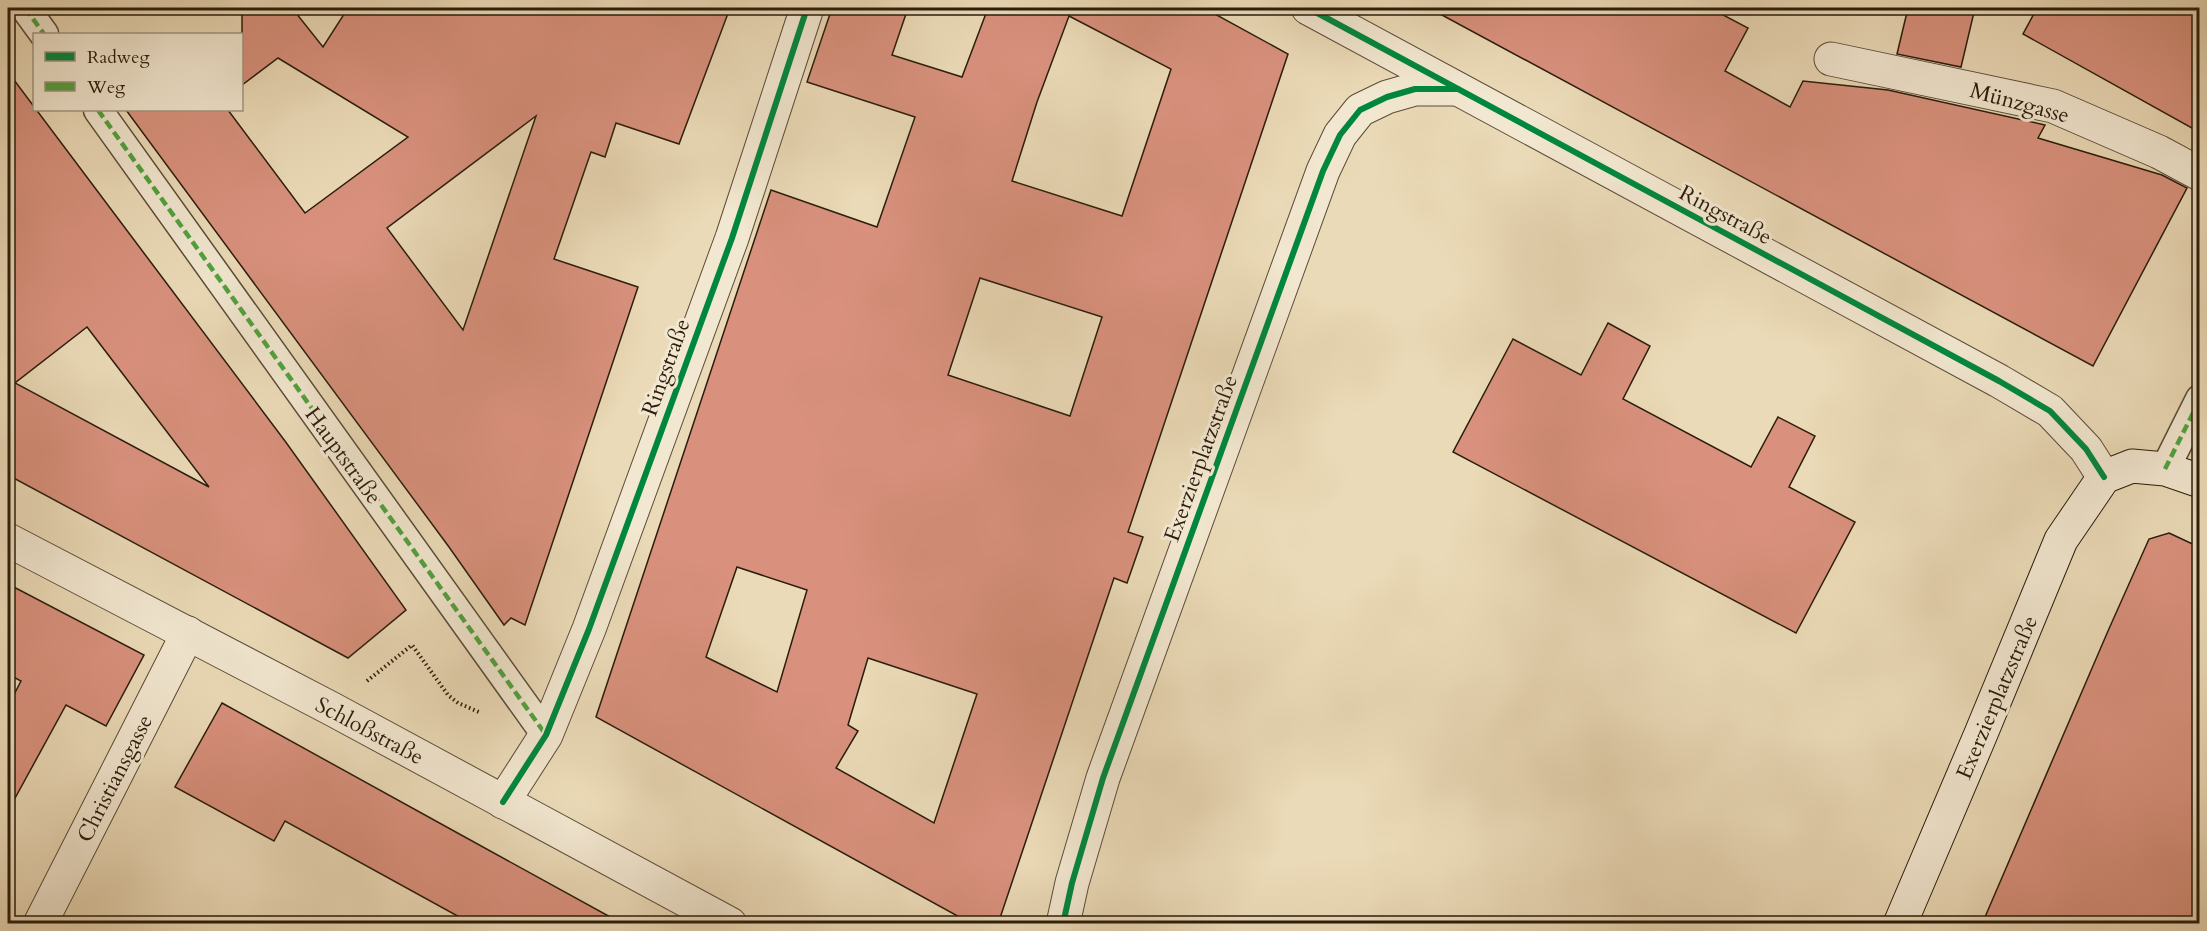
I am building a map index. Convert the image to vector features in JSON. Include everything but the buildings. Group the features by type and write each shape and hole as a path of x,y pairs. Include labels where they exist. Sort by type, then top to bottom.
{"street":[{"path":"25,8 43,33"},
{"name":"Ringstraße","path":"546,735 590,629 732,238 807,8"},
{"name":"Ringstraße","path":"1308,8 2050,411 2086,449 2104,477"},
{"name":"Münzgasse","path":"1831,58 2053,106 2159,152 2199,174"},
{"name":"Exerzierplatzstraße","path":"1063,924 1072,883 1103,778 1323,171 1340,135 1360,110 1387,97 1415,89 1457,89"},
{"name":"Hauptstraße","path":"99,111 546,735"},
{"path":"2165,469 2199,399"},
{"path":"2104,477 2132,466 2165,469 2199,481"},
{"name":"Exerzierplatzstraße","path":"1900,924 2061,540 2104,477"},
{"name":"Schloßstraße","path":"8,540 188,633 730,924"},
{"name":"Christiansgasse","path":"40,924 188,633"},
{"path":"503,802 546,735"}],"path":[{"path":"332,710 412,645 448,695 458,703"}],"marked path":[{"path":"25,8 43,33"},
{"path":"99,111 546,735"},
{"path":"2165,469 2200,399"}],"cycle path":[{"path":"503,802 546,735 589,629 732,238 807,8"},
{"path":"1308,8 1999,381 2050,411 2086,449 2104,477"},
{"path":"1063,924 1072,883 1103,778 1323,171 1340,135 1360,110 1387,97 1415,89 1457,89"}]}
